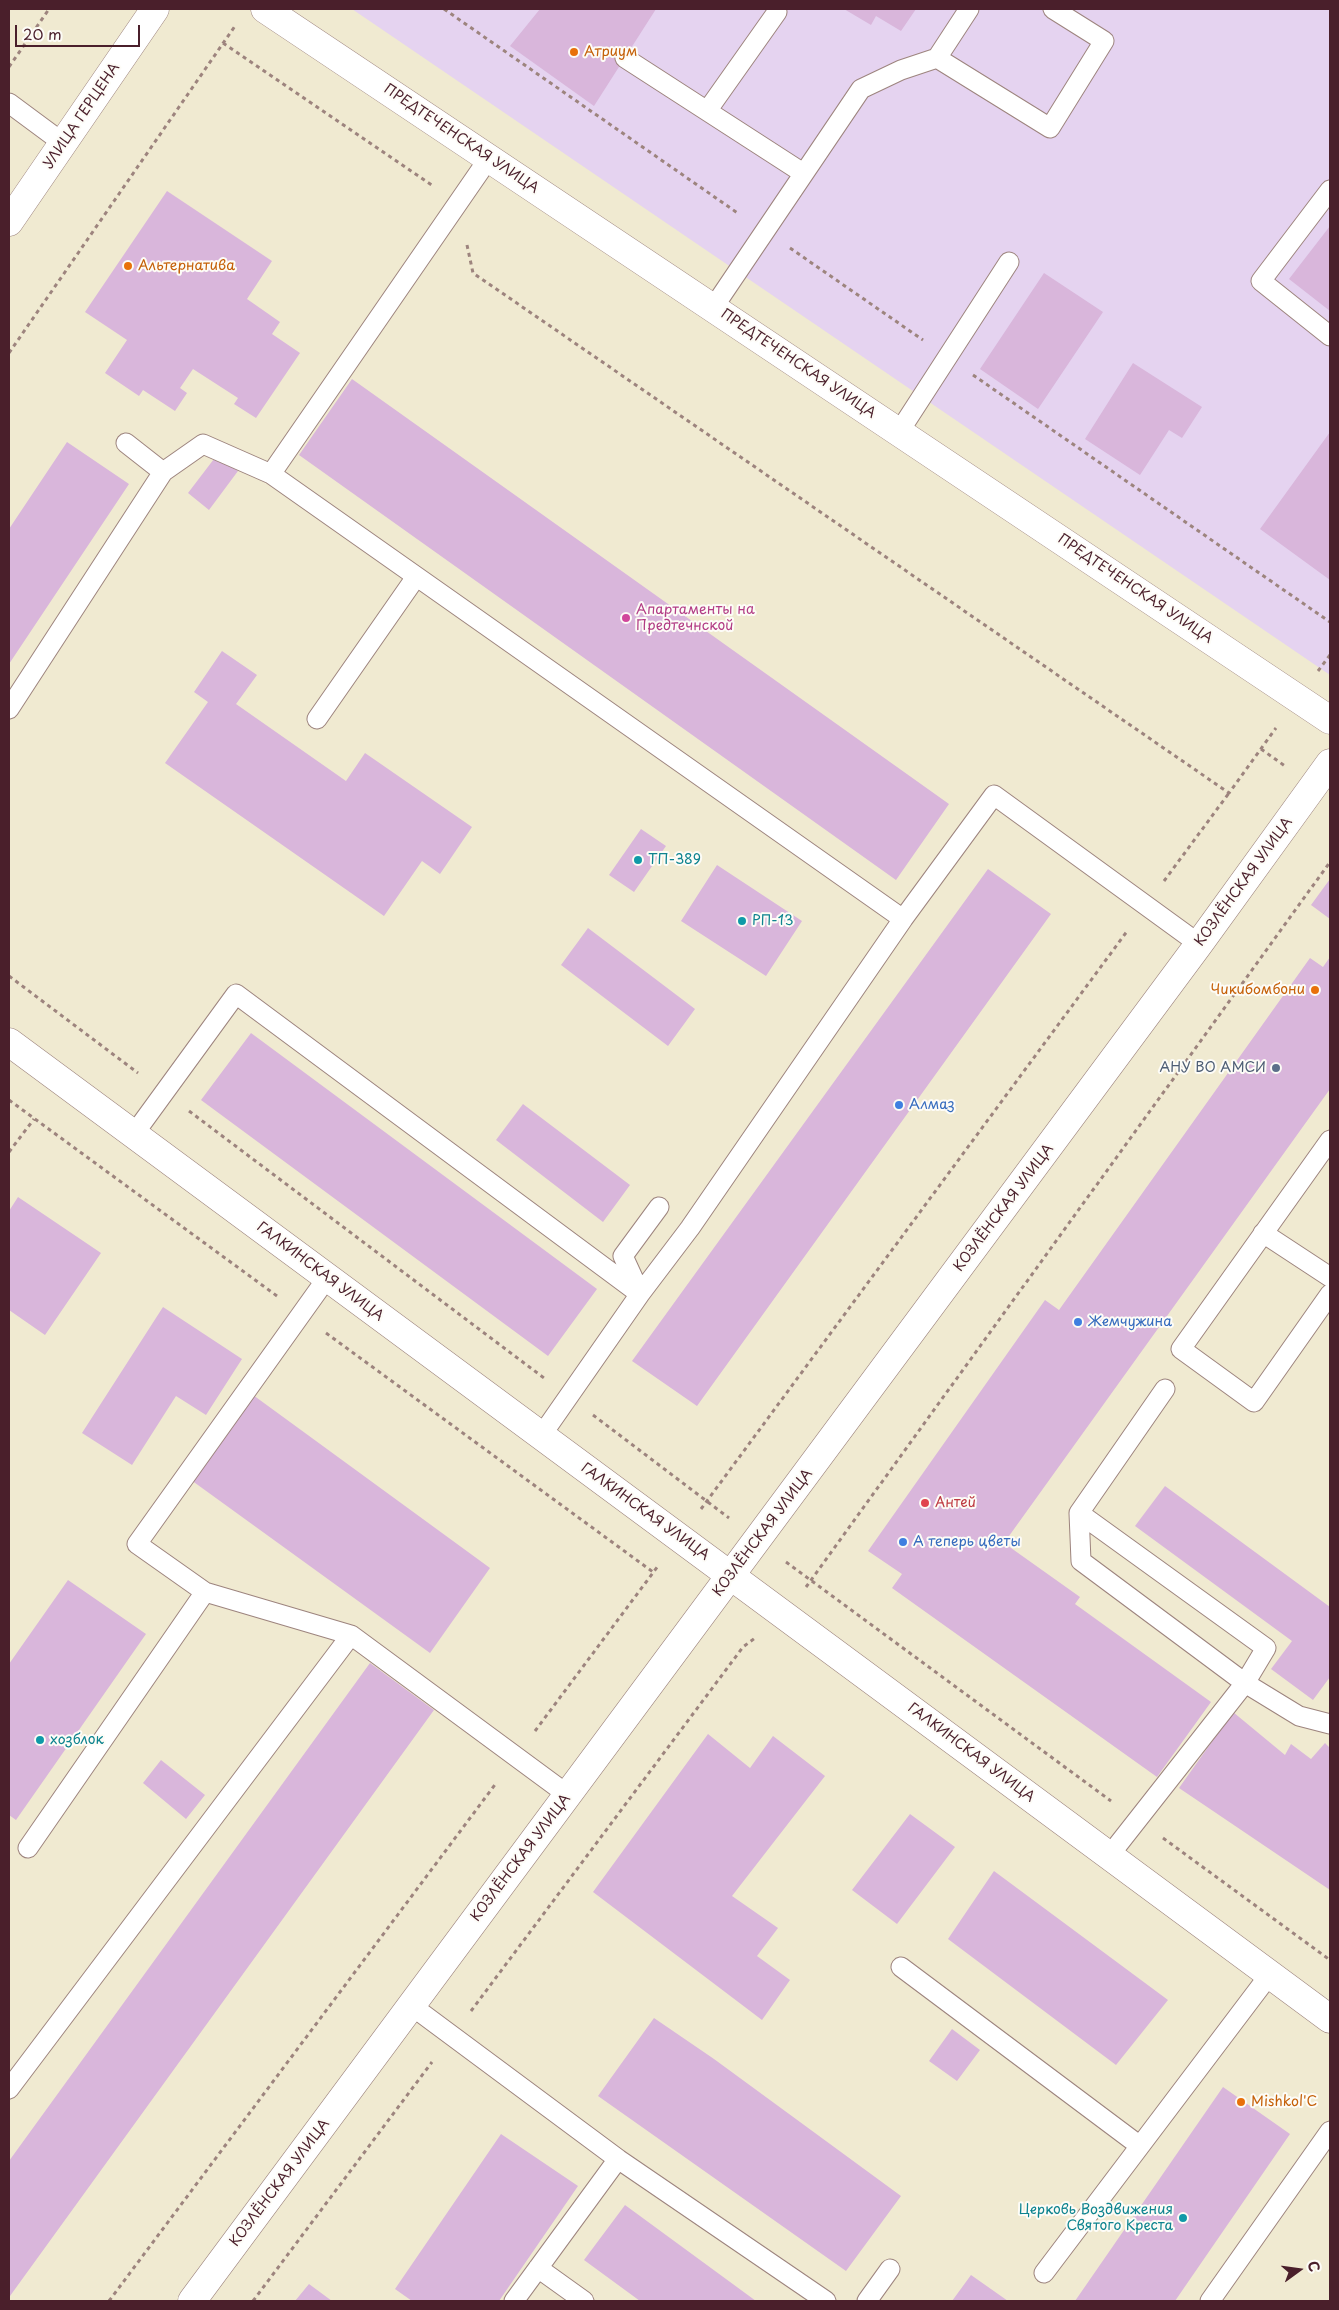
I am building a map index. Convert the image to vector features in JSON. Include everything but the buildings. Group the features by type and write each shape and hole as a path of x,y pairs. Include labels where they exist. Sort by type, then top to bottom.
{"street":[{"name":"УЛИЦА ГЕРЦЕНА","path":"9,222 155,9"},
{"name":"ПРЕДТЕЧЕНСКАЯ УЛИЦА","path":"265,9 1330,720"},
{"name":"КОЗЛЁНСКАЯ УЛИЦА","path":"192,2301 732,1576 1199,944 1330,763"},
{"name":"ГАЛКИНСКАЯ УЛИЦА","path":"9,1042 1330,2019"}],"lane":[{"path":"713,308 860,89 901,70 937,58 969,9"},
{"path":"937,58 1050,128 1104,41 1053,9"},
{"path":"707,111 777,12"},
{"path":"625,58 803,174"},
{"path":"9,103 63,143"},
{"path":"271,474 489,158"},
{"path":"1330,190 1261,281 1330,336"},
{"path":"899,432 1009,262"},
{"path":"126,443 163,472"},
{"path":"9,709 163,472 203,444 271,474 903,919"},
{"path":"317,719 416,576"},
{"path":"541,1436 640,1294 690,1228 903,919 994,795 1199,944"},
{"path":"134,1134 236,994 640,1294"},
{"path":"1330,1140 1181,1349 1254,1402 1323,1320 1330,1294"},
{"path":"640,1294 623,1256 659,1207"},
{"path":"1263,1233 1330,1277"},
{"path":"328,1278 137,1544 205,1592 351,1635 568,1795"},
{"path":"1164,1389 1079,1512 1080,1562 1245,1683 1298,1716 1330,1724"},
{"path":"1079,1512 1266,1648 1245,1683 1109,1856"},
{"path":"28,1848 205,1592"},
{"path":"9,2089 351,1635"},
{"path":"901,1968 1140,2146"},
{"path":"1044,2273 1270,1974"},
{"path":"412,2006 618,2159 826,2301"},
{"path":"1210,2301 1330,2131"},
{"path":"514,2301 618,2159"},
{"path":"538,2268 584,2301"},
{"path":"867,2301 890,2269"}],"path":[{"path":"9,66 49,9"},
{"path":"444,9 1330,622"},
{"path":"9,352 237,22"},
{"path":"223,43 458,202 473,273 1229,793 1330,655"},
{"path":"9,976 758,1540 1330,1960"},
{"path":"9,1100 653,1572"},
{"path":"9,1152 34,1119"}],"shaded area":[{"path":"352,9 1330,9 1330,675"}],"place":[{"name":"Атриум","path":"574,52"},
{"name":"Альтернатива","path":"128,266"},
{"name":"Апартаменты на Предтечнской","path":"626,618"},
{"name":"ТП-389","path":"638,860"},
{"name":"РП-13","path":"742,921"},
{"name":"Чикибомбони","path":"1315,990"},
{"name":"АНУ ВО АМСИ","path":"1276,1068"},
{"name":"Алмаз","path":"899,1105"},
{"name":"Жемчужина","path":"1078,1322"},
{"name":"Антей","path":"925,1503"},
{"name":"А теперь цветы","path":"903,1542"},
{"name":"хозблок","path":"40,1740"},
{"name":"Mishkol'C","path":"1241,2102"},
{"name":"Церковь Воздвижения Святого Креста","path":"1183,2218"}]}
